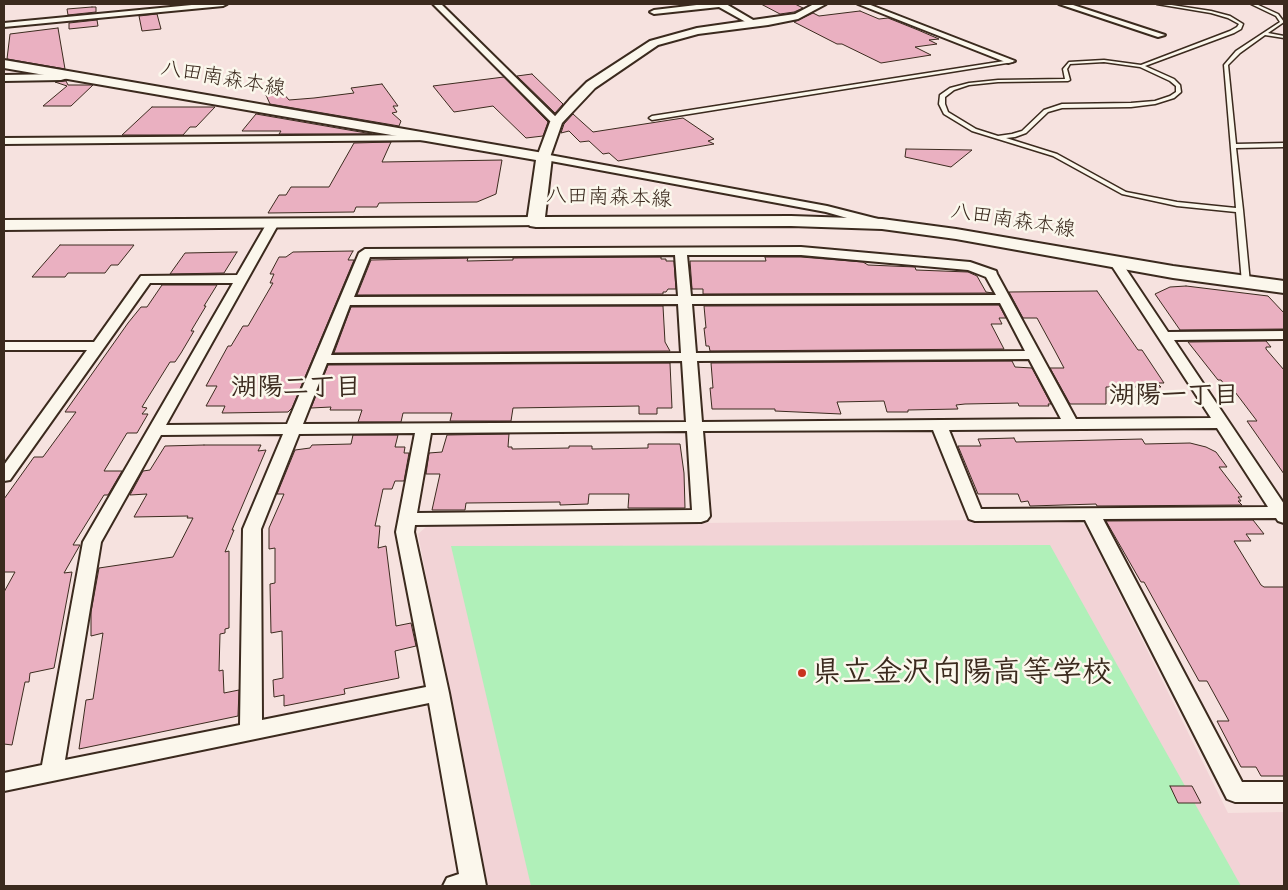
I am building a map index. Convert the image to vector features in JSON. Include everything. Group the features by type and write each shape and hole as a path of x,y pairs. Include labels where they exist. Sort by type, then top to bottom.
{"main road":[{"name":"八田南森本線","path":"4,64 544,157 536,222 791,221 882,224 956,234 1246,283 1284,287"}],"street":[{"path":"4,25 223,4"},
{"path":"437,4 556,122"},
{"path":"654,12 721,4 756,24"},
{"path":"821,4 798,16 756,24 696,31 654,43 592,85 556,122 544,157 827,209 882,224"},
{"path":"862,4 1011,61"},
{"path":"1063,4 1161,35"},
{"path":"4,78 61,77 68,75"},
{"path":"4,141 435,138"},
{"path":"4,225 536,222"},
{"path":"52,772 92,542 274,223"},
{"path":"251,732 252,529 365,253 801,251 970,266 991,274 1071,424"},
{"path":"408,519 701,516 681,252"},
{"path":"1114,260 1283,513"},
{"path":"4,476 146,280 242,279"},
{"path":"345,301 1004,299"},
{"path":"1164,336 1282,338"},
{"path":"4,346 98,346"},
{"path":"322,359 1034,355"},
{"path":"155,430 1222,423"},
{"path":"939,425 975,515 1283,513"},
{"path":"424,428 405,532 438,693 468,885"},
{"path":"1091,514 1235,792 1284,792"},
{"path":"4,782 438,693"}],"lane":[{"path":"1141,66 1240,28 1241,24 1229,17 1211,12 1160,4"},
{"path":"1246,283 1226,65 1238,52 1282,22 1277,15 1254,4"},
{"path":"1264,34 1284,37"},
{"path":"652,118 1011,61"},
{"path":"999,137 1013,136 1024,132 1046,111 1062,106 1131,105 1155,102 1172,97 1179,92 1178,86 1172,80 1141,66 1104,61 1069,63 1066,68 1068,80 998,81 969,84 942,96 942,104 946,113 974,130 1055,155 1124,192 1178,204 1240,210"},
{"path":"1234,146 1284,145"}],"shaded area":[{"name":"県立金沢向陽高等学校","path":"1069,519 1085,525 1228,813 1284,812 1284,886 485,886 418,534 427,526"}],"green space":[{"name":"県立金沢向陽高等学校","path":"1050,545 1241,886 531,886 451,546"}],"building":[{"path":"761,4 795,4 803,8 794,12 780,14"},
{"path":"96,7 96,12 68,15 67,9"},
{"path":"860,11 879,19 888,18 939,39 929,40 937,44 915,47 931,55 881,63 842,44 837,44 794,22 813,13 819,16"},
{"path":"157,14 161,29 142,31 139,16"},
{"path":"97,20 98,26 69,29 69,23"},
{"path":"58,28 65,69 7,59 10,34"},
{"path":"532,74 563,104 555,113 517,76"},
{"path":"504,77 548,122 543,136 526,138 493,106 454,112 433,86"},
{"path":"66,81 68,85 93,85 71,106 43,106 67,86 55,82"},
{"path":"382,84 398,106 393,106 397,112 392,113 401,121 399,126 270,104 266,95 283,93 289,100 314,98 354,93 351,88"},
{"path":"152,107 215,107 196,127 190,127 183,135 122,135"},
{"path":"256,114 372,134 279,134 281,131 242,131"},
{"path":"573,114 593,132 683,118 714,139 708,141 714,144 618,161 609,153 603,154 589,141 580,142 569,131 561,133 564,124"},
{"path":"391,142 382,162 502,160 496,194 477,202 379,203 377,207 356,207 354,212 268,213 279,195 286,195 291,187 329,187 354,143"},
{"path":"906,149 972,150 951,167 905,157"},
{"path":"60,245 134,245 118,265 111,265 105,273 68,273 65,277 32,277"},
{"path":"353,251 348,260 354,260 292,408 288,412 222,413 225,406 206,406 217,386 206,386 228,346 231,346 243,326 248,326 273,283 270,283 274,274 270,274 279,257 286,257 293,252"},
{"path":"237,252 224,273 170,274 185,253"},
{"path":"661,257 661,259 666,259 666,261 674,261 676,289 668,289 663,294 357,295 371,260 468,258 467,261 513,260 513,258"},
{"path":"765,257 801,257 863,262 868,265 915,267 916,270 968,272 977,276 986,292 993,293 703,294 703,289 692,289 690,261 766,261"},
{"path":"162,285 217,285 204,306 206,306 191,331 194,331 181,353 175,362 170,362 142,407 147,408 142,414 148,414 137,433 127,433 104,471 122,471 108,495 104,495 73,545 80,545 64,573 72,572 54,668 30,673 29,682 25,682 12,745 4,744 4,592 15,572 4,572 4,499 34,457 43,457 76,412 65,412 128,323 141,307 147,307"},
{"path":"1186,286 1268,296 1284,313 1284,329 1180,330 1155,294 1170,287"},
{"path":"1097,291 1138,350 1142,350 1164,383 1157,383 1161,387 1106,387 1106,404 1070,404 1050,368 1064,368 1055,351 1037,318 1023,318 1009,292"},
{"path":"999,305 1006,318 999,318 1002,324 991,324 1004,349 710,351 709,346 706,346 704,328 706,328 704,306"},
{"path":"663,306 665,342 670,351 334,353 351,307"},
{"path":"1266,341 1271,347 1266,347 1266,349 1284,370 1284,474 1247,421 1257,421 1232,388 1227,388 1221,380 1218,380 1188,342"},
{"path":"1012,361 1015,367 1032,368 1051,404 1048,404 1049,406 1019,406 1018,403 965,404 956,405 958,409 887,412 884,401 837,402 841,414 775,411 775,409 712,409 710,388 713,388 711,363"},
{"path":"670,363 672,408 657,408 657,414 639,414 639,406 513,408 511,421 450,421 452,413 403,413 401,422 358,422 362,410 330,410 331,407 311,408 328,365"},
{"path":"509,434 508,447 512,447 512,449 569,448 569,446 592,446 592,449 648,448 648,444 680,444 684,473 685,508 628,508 629,494 589,494 588,504 560,505 560,502 466,503 465,510 432,510 440,474 426,474 429,453 442,452 447,435"},
{"path":"353,435 398,435 395,447 405,447 404,453 409,453 404,481 395,481 392,489 383,489 375,526 380,526 378,548 386,546 396,626 411,623 416,646 395,651 399,678 344,689 345,694 284,706 284,695 274,697 273,680 283,678 282,631 271,633 270,584 275,583 275,548 269,549 269,528 284,494 277,494 295,450 310,448 312,445 351,444"},
{"path":"1014,438 1016,442 1142,439 1145,444 1190,443 1206,447 1216,452 1227,467 1219,467 1242,497 1238,497 1241,501 1238,501 1242,505 1097,506 1096,504 1030,506 1028,501 1021,502 1018,494 978,494 958,446 981,446 978,439"},
{"path":"261,445 258,451 266,450 232,530 234,530 225,552 229,551 229,628 225,629 225,633 220,634 219,671 223,670 224,693 239,690 238,716 79,749 86,700 93,699 103,633 91,636 91,612 99,568 173,557 193,518 187,518 188,516 134,517 147,494 130,495 143,471 150,470 165,446"},
{"path":"1253,520 1264,534 1246,534 1251,541 1234,541 1261,585 1264,587 1284,587 1284,776 1261,776 1256,767 1241,767 1217,721 1229,721 1207,681 1199,681 1144,582 1141,582 1106,521"},
{"path":"1170,786 1192,786 1201,803 1178,803"}],"place":[{"name":"県立金沢向陽高等学校","path":"802,673"}],"district":[{"name":"湖陽二丁目","path":"296,388"},
{"name":"湖陽一丁目","path":"1174,396"}]}
